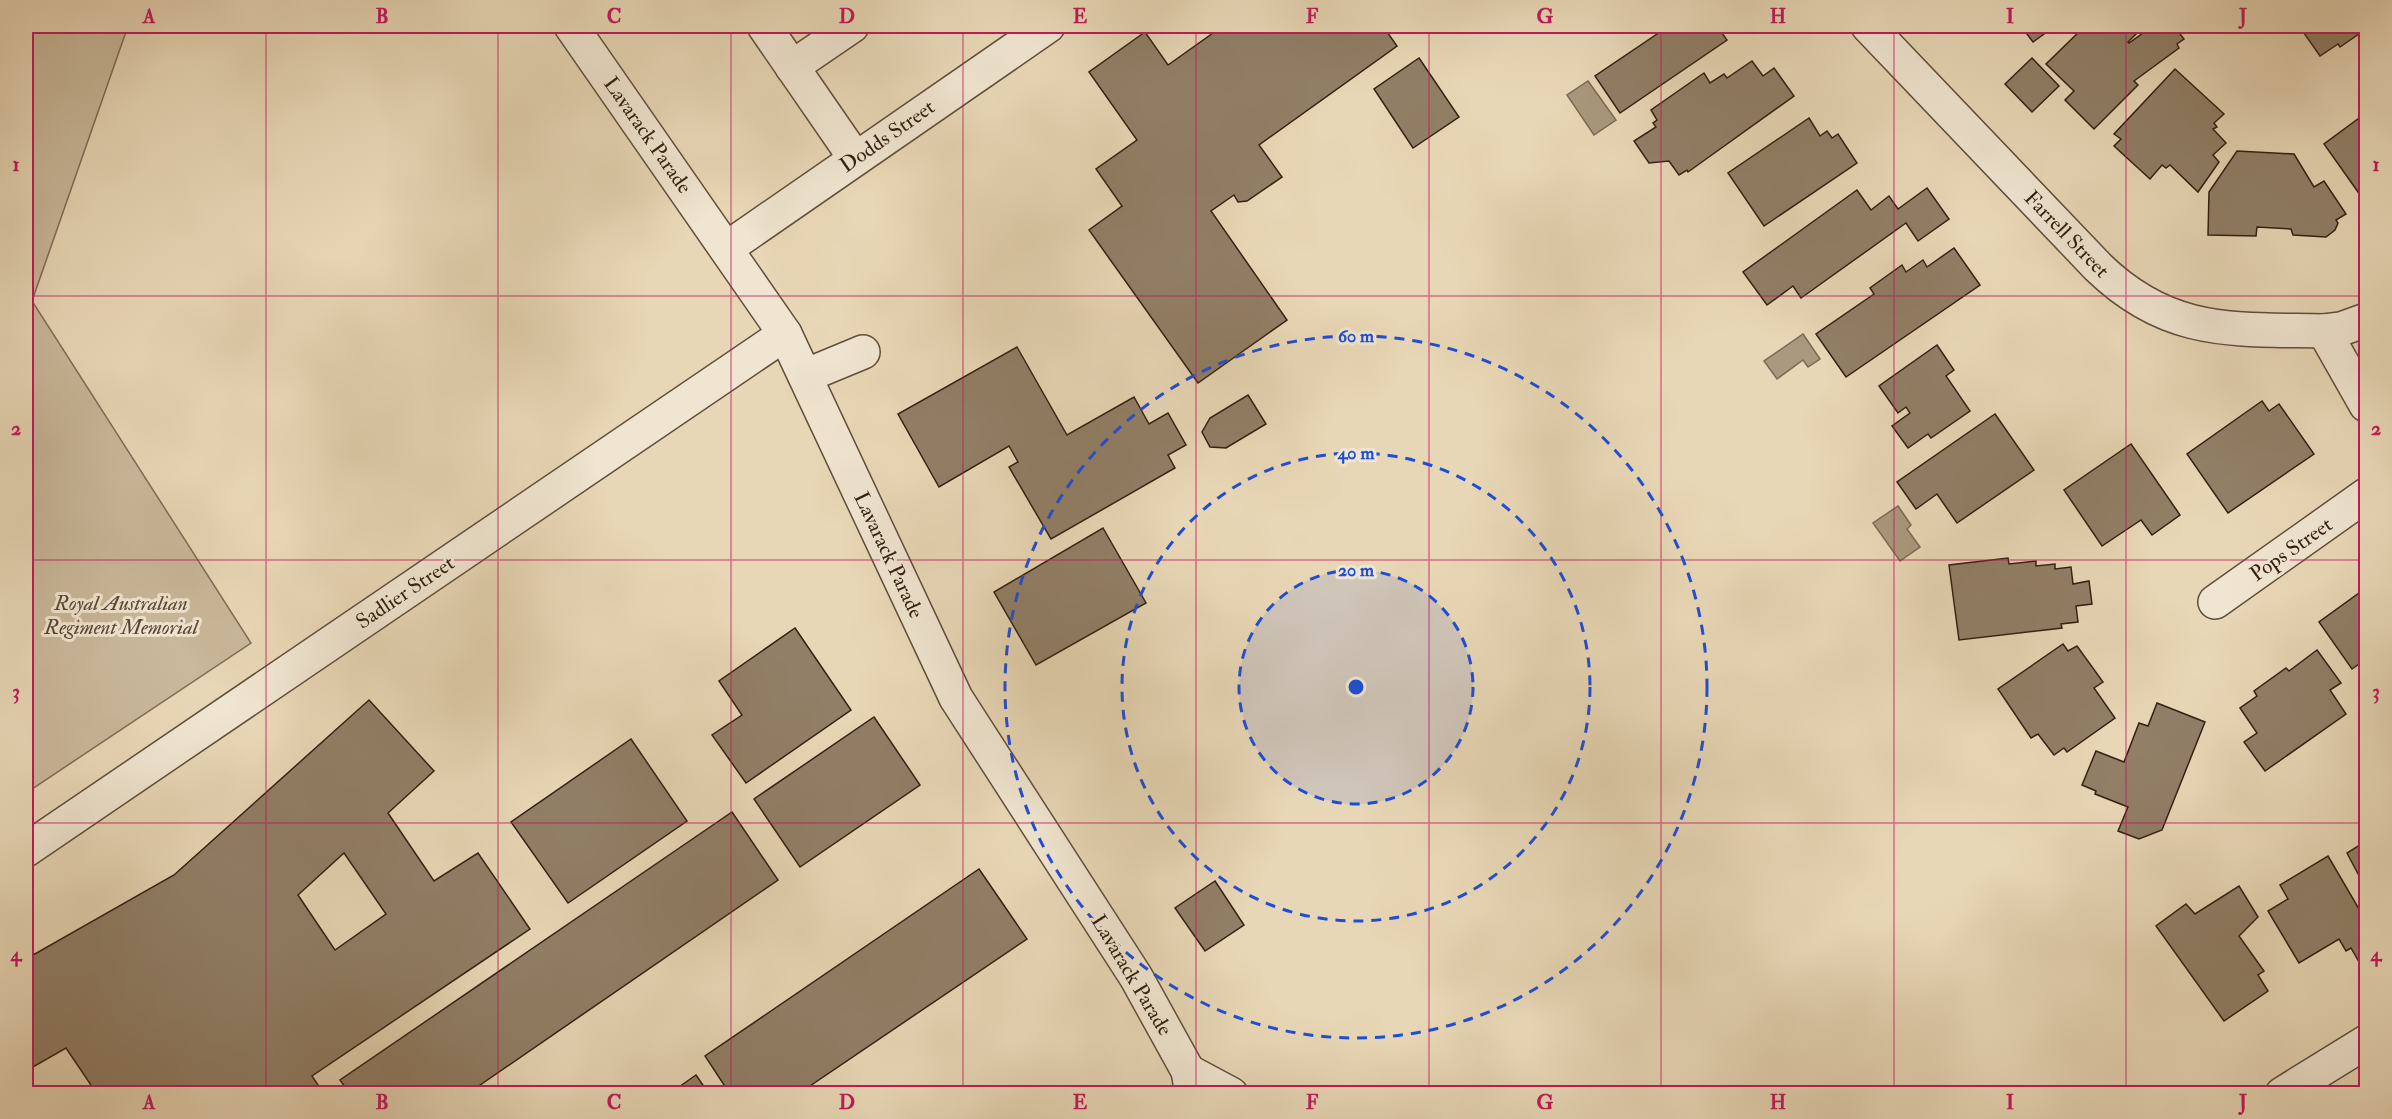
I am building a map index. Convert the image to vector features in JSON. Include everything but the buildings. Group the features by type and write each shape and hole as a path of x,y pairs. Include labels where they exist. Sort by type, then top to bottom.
{"street":[{"name":"Lavarack Parade","path":"571,26 785,334 956,698 1136,977 1190,1082"},
{"path":"764,26 855,158"},
{"path":"792,67 852,26"},
{"name":"Dodds Street","path":"727,248 1048,26"},
{"name":"Farrell Street","path":"1868,26 2098,267 2130,295 2166,315 2208,326 2324,331 2341,329 2367,320"},
{"path":"2324,331 2367,405"},
{"name":"Sadlier Street","path":"26,850 785,334"},
{"path":"805,376 863,352"},
{"name":"Pops Street","path":"2215,602 2367,495"},
{"path":"2282,1094 2367,1042"},
{"path":"1190,1082 1231,1094"}],"green space":[{"name":"Royal Australian Regiment Memorial","path":"26,26 128,26 32,301 251,643 26,793"}],"shaded area":[{"path":"1588,81 1616,120 1594,135 1567,95"},
{"path":"1803,334 1820,359 1808,367 1803,360 1777,379 1764,361"},
{"path":"1898,506 1911,525 1907,529 1920,547 1900,561 1873,523"}]}
